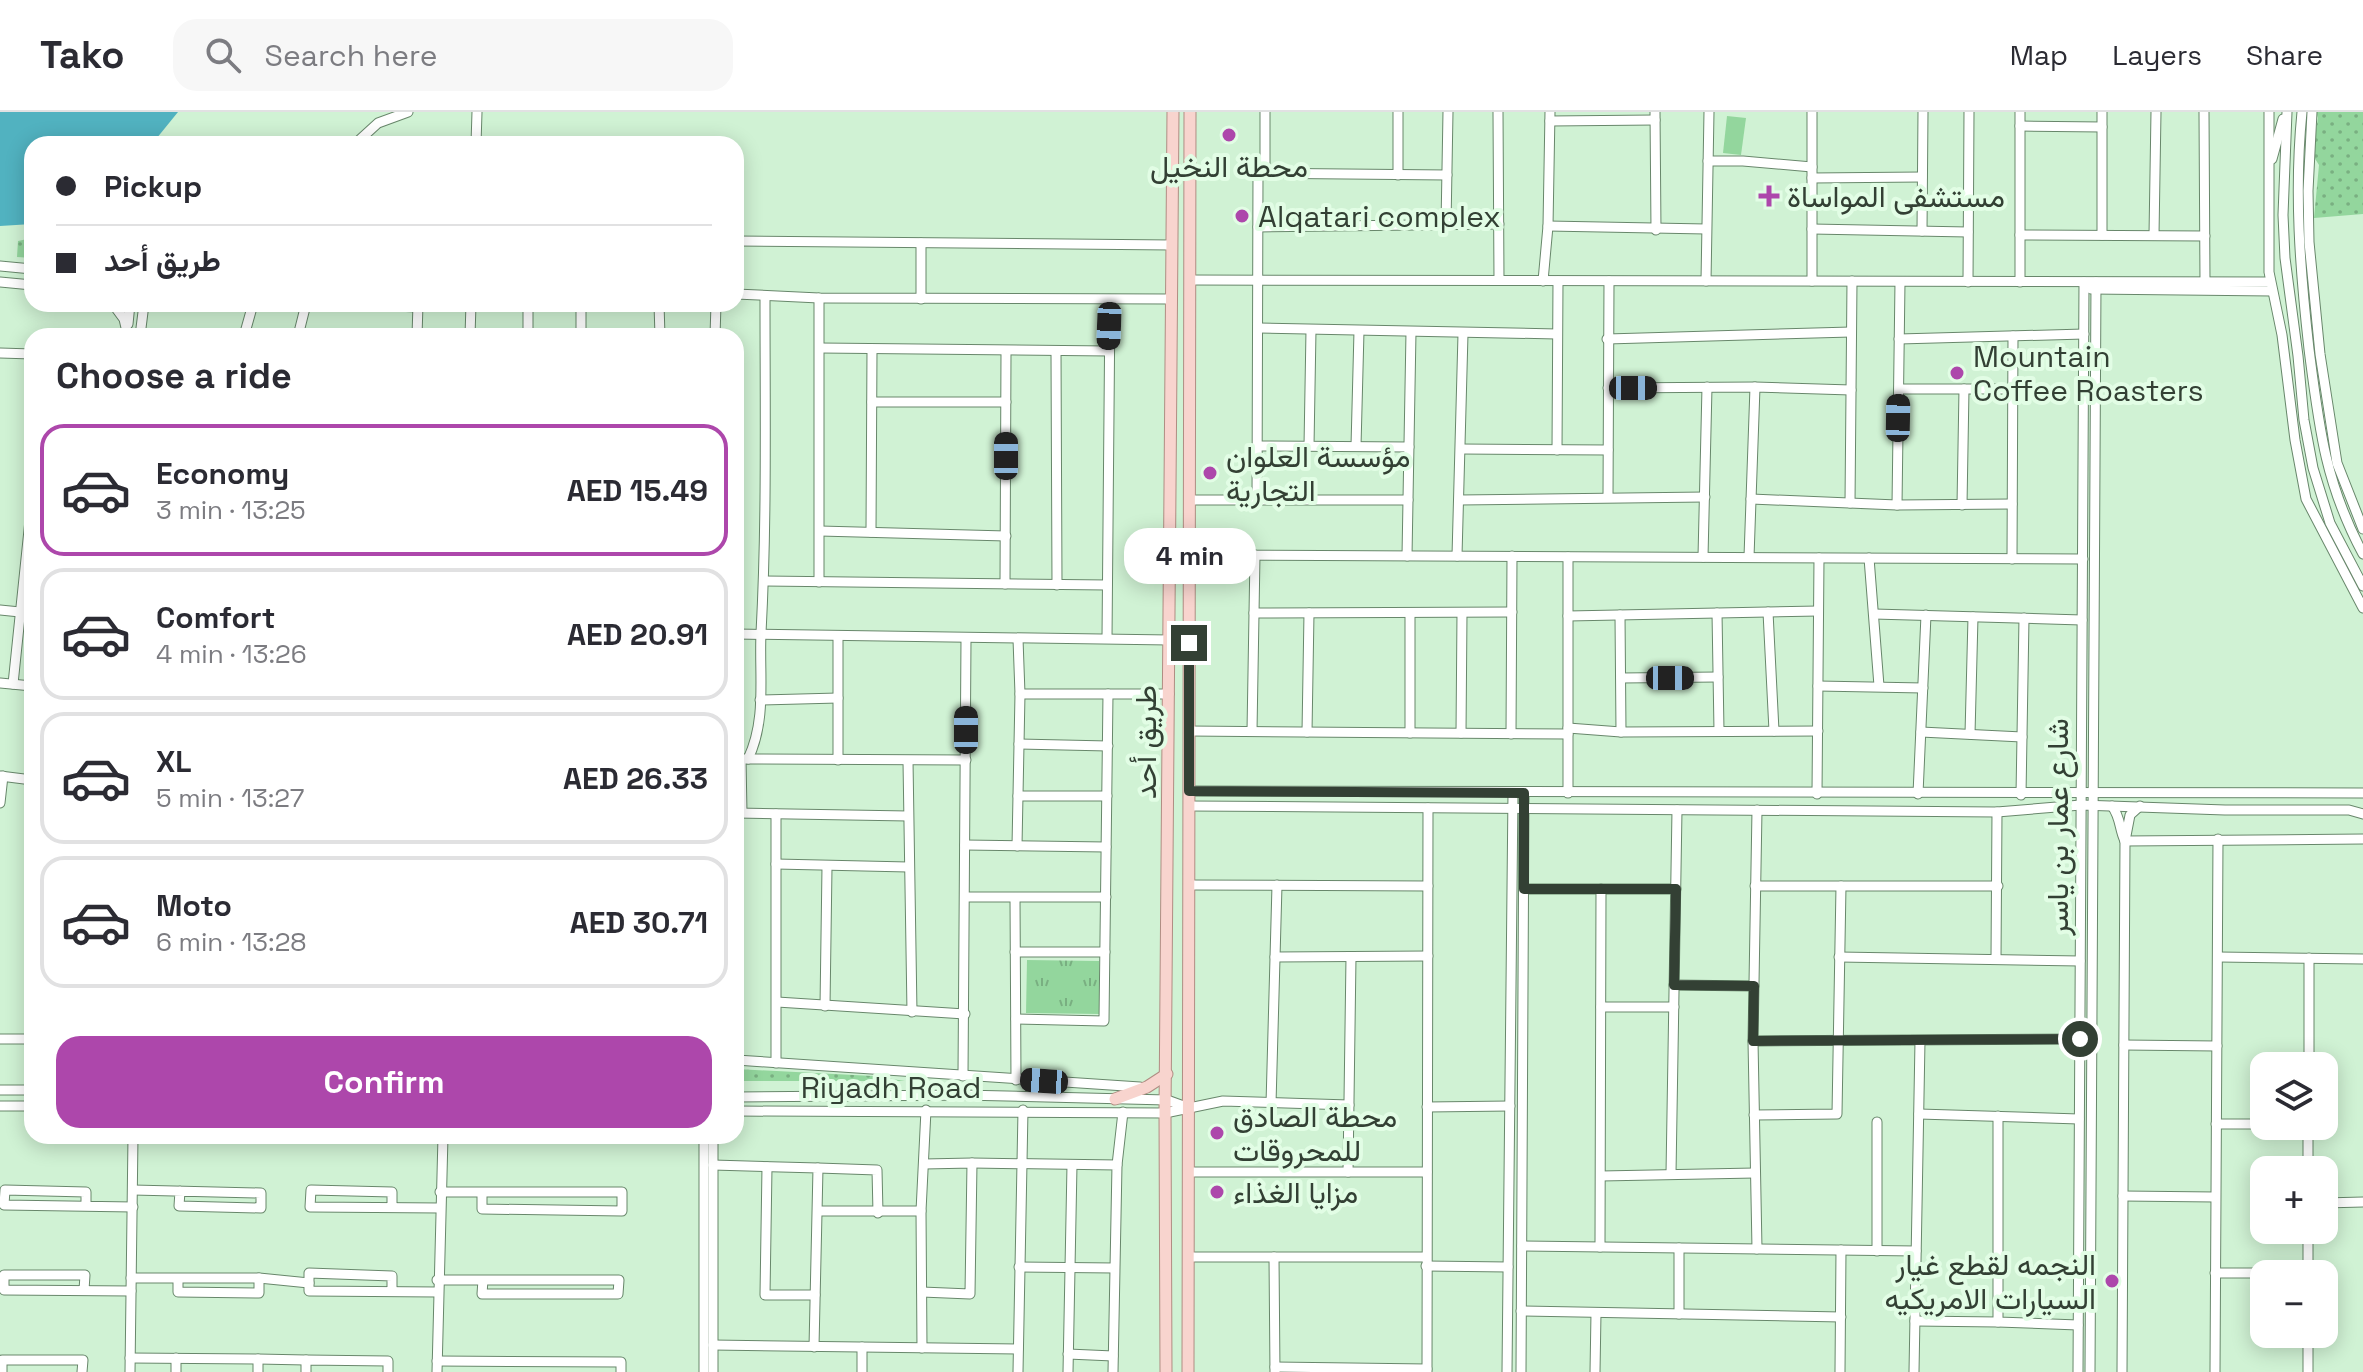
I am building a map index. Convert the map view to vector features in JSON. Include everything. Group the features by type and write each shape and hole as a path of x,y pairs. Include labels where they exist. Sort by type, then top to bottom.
{"main road":[{"name":"طريق أحد","path":"1166,1372 1165,1113 1173,112"},
{"name":"طريق أحد","path":"1188,1372 1190,112"},
{"path":"1115,1099 1147,1087 1167,1074"}],"street":[{"path":"364,136 378,123 408,112"},
{"path":"476,136 477,112"},
{"path":"1265,112 1265,173"},
{"path":"1398,112 1398,175"},
{"path":"1446,225 1448,112"},
{"path":"1498,112 1499,280"},
{"path":"1706,281 1709,112"},
{"path":"1812,112 1812,281"},
{"path":"1922,231 1923,112"},
{"path":"1968,282 1969,112"},
{"path":"2020,112 2020,282"},
{"path":"2102,112 2102,235"},
{"path":"2154,235 2156,112"},
{"path":"2204,112 2205,283"},
{"path":"2269,112 2271,286 2282,335 2306,499 2363,608"},
{"path":"2269,165 2286,112"},
{"path":"2286,112 2285,258 2304,420 2313,468 2330,523 2363,586"},
{"path":"2302,112 2298,154 2299,256 2316,405 2332,483 2363,554"},
{"path":"2312,112 2309,242 2331,438 2343,481 2363,529"},
{"path":"1543,281 1548,226 1550,116 1655,116 1656,230"},
{"path":"2020,126 2102,127"},
{"path":"1708,161 1743,161 1812,172 1922,177"},
{"path":"1257,500 1258,173 1447,175"},
{"path":"1258,227 1499,224"},
{"path":"1548,226 1706,229"},
{"path":"1812,229 1968,232"},
{"path":"752,233 763,241"},
{"path":"871,234 881,242"},
{"path":"2020,235 2205,236"},
{"path":"744,241 1172,245"},
{"path":"921,243 921,299"},
{"path":"0,266 24,268"},
{"path":"1190,280 1852,281 2271,286"},
{"path":"1557,450 1558,281"},
{"path":"1608,496 1609,281"},
{"path":"1850,503 1852,281"},
{"path":"0,282 24,284"},
{"path":"1897,505 1900,282"},
{"path":"2096,285 2205,283 2271,286"},
{"name":"شارع عمار بن ياسر","path":"2078,1372 2084,285"},
{"name":"شارع عمار بن ياسر","path":"2090,1372 2096,285"},
{"path":"744,295 921,299 1172,299"},
{"path":"744,756 756,741 760,725 765,581 765,297"},
{"path":"819,298 819,582"},
{"path":"1107,638 1110,300"},
{"path":"1259,328 1557,334"},
{"path":"1309,446 1311,330"},
{"path":"1356,446 1359,331"},
{"path":"1407,556 1411,332"},
{"path":"1607,339 1851,332"},
{"path":"1457,556 1463,334"},
{"path":"1899,339 2084,334"},
{"path":"2012,559 2013,336"},
{"path":"820,348 1109,351"},
{"path":"871,532 872,350"},
{"path":"1005,584 1006,352"},
{"path":"1056,352 1057,585"},
{"path":"0,353 24,354"},
{"path":"1703,557 1707,387"},
{"path":"1749,557 1755,387"},
{"path":"1608,388 1851,390"},
{"path":"1899,389 2013,389"},
{"path":"1962,505 1964,389"},
{"path":"872,402 1006,402"},
{"path":"1257,446 1409,447"},
{"path":"1461,449 1608,450"},
{"path":"2332,483 2343,481"},
{"path":"1459,500 1705,497"},
{"path":"1751,499 1897,505 2012,504"},
{"path":"1190,500 1408,500"},
{"path":"820,531 1006,536"},
{"path":"1190,555 2083,559"},
{"path":"1252,731 1255,555"},
{"path":"1511,734 1512,556"},
{"path":"1568,557 1568,793"},
{"path":"1817,794 1819,558"},
{"path":"1869,558 1879,686"},
{"path":"13,684 24,575"},
{"path":"765,581 1107,585"},
{"path":"0,610 20,612"},
{"path":"1568,616 1818,611"},
{"path":"1254,613 1512,612"},
{"path":"1768,612 1774,731"},
{"path":"1307,732 1309,613"},
{"path":"1410,613 1410,733"},
{"path":"1461,733 1462,613"},
{"path":"1717,613 1719,731"},
{"path":"1874,614 2082,620"},
{"path":"1620,615 1621,732"},
{"path":"1918,794 1926,615"},
{"path":"1970,734 1973,617"},
{"path":"2021,795 2024,618"},
{"path":"744,634 1170,640"},
{"path":"838,636 838,760"},
{"path":"963,1076 966,639"},
{"path":"1017,846 1018,639"},
{"path":"1621,678 1718,677"},
{"path":"0,683 24,685"},
{"path":"1818,686 1923,688"},
{"path":"1020,694 1169,694"},
{"path":"1016,1019 1104,1021 1108,694"},
{"path":"760,700 838,698"},
{"path":"1189,731 1511,734 1568,731 1818,731"},
{"path":"1921,732 2022,737"},
{"path":"1019,744 1108,746"},
{"path":"744,759 966,760"},
{"path":"908,761 912,1012"},
{"path":"0,803 2,776 24,779"},
{"path":"1189,791 2021,795 2081,800 2093,806 2349,810 2363,814"},
{"path":"1507,1372 1513,809 1519,792"},
{"path":"1519,792 1525,809 1521,1372"},
{"path":"1189,806 1997,812 2081,800 2093,795 2363,793"},
{"path":"1018,796 1107,796"},
{"path":"2112,806 2118,814 2120,833 2125,841"},
{"path":"2122,1372 2125,841 2130,815 2140,806"},
{"path":"1274,1257 1275,1369 1427,1370 1428,808"},
{"path":"1671,1174 1677,810"},
{"path":"1757,810 1753,1041 1757,1249"},
{"path":"1996,958 1997,812"},
{"path":"744,813 908,816"},
{"path":"776,814 776,1063"},
{"path":"2215,1372 2218,839"},
{"path":"2125,841 2363,839"},
{"path":"965,845 1106,847"},
{"path":"776,864 908,867"},
{"path":"825,1006 827,867"},
{"path":"1189,885 1428,886"},
{"path":"1271,1104 1277,885"},
{"path":"1755,886 1998,886"},
{"path":"1754,1115 1837,1114 1841,886"},
{"path":"1524,889 1676,889"},
{"path":"1600,1247 1601,889"},
{"path":"966,897 1106,897"},
{"path":"1015,898 1016,1080"},
{"path":"1015,952 1105,952"},
{"path":"1275,957 1428,956"},
{"path":"1348,1172 1351,957"},
{"path":"1839,957 2080,961"},
{"path":"2219,957 2363,959"},
{"path":"2309,958 2309,1052"},
{"path":"1674,985 1754,986"},
{"path":"777,1002 965,1014"},
{"path":"1601,1007 1674,1007"},
{"path":"0,1039 24,1039"},
{"path":"1753,1041 2080,1039"},
{"path":"1914,1372 1920,1041"},
{"path":"2124,1045 2217,1046"},
{"path":"744,1061 1147,1087"},
{"path":"0,1090 24,1090"},
{"path":"744,1096 962,1095 1167,1100 1189,1108"},
{"name":"Riyadh Road","path":"744,1111 1165,1113 1223,1101 1349,1105"},
{"path":"0,1106 24,1106"},
{"path":"1427,1107 1510,1106"},
{"path":"922,1348 921,1211 926,1110"},
{"path":"1018,1372 1023,1110"},
{"path":"1113,1372 1117,1165 1123,1112"},
{"path":"1919,1114 2079,1119"},
{"path":"1998,1116 1998,1322"},
{"path":"1877,1122 1877,1251"},
{"path":"2216,1124 2250,1124"},
{"path":"130,1372 133,1144"},
{"path":"443,1144 437,1367 621,1362 621,1372"},
{"path":"704,1144 704,1372"},
{"path":"713,1144 713,1372"},
{"path":"922,1292 970,1294 972,1163"},
{"path":"924,1164 1117,1165"},
{"path":"713,1165 877,1170 878,1213"},
{"path":"1068,1372 1072,1165"},
{"path":"767,1167 765,1295 815,1295"},
{"path":"814,1347 818,1168"},
{"path":"1188,1172 1427,1172"},
{"path":"1601,1176 1755,1173"},
{"path":"86,1206 86,1192 5,1190 2,1196 4,1205 133,1207"},
{"path":"133,1190 180,1191 261,1193 261,1208 179,1206 180,1191"},
{"path":"392,1207 392,1192 311,1190 310,1207 440,1208"},
{"path":"440,1192 482,1192 622,1192 622,1211 482,1209 482,1192"},
{"path":"2123,1196 2215,1197"},
{"path":"2338,1203 2363,1202"},
{"path":"818,1211 921,1211"},
{"path":"1522,1246 1916,1251"},
{"path":"1679,1248 1679,1314"},
{"path":"1840,1372 1841,1250"},
{"path":"1188,1257 1426,1261 1508,1267"},
{"path":"1019,1267 1114,1268"},
{"path":"392,1291 392,1276 309,1273 309,1291 437,1292"},
{"path":"2215,1273 2250,1273"},
{"path":"84,1290 85,1275 4,1275 2,1280 4,1290 131,1291"},
{"path":"131,1278 259,1278 309,1283"},
{"path":"178,1278 178,1292 259,1293 259,1278"},
{"path":"437,1280 483,1280 619,1280 618,1294 482,1294 483,1280"},
{"path":"1521,1311 1841,1317"},
{"path":"1595,1372 1596,1313"},
{"path":"1915,1321 2078,1325"},
{"path":"713,1345 1018,1349"},
{"path":"862,1347 862,1372"},
{"path":"2308,1348 2308,1372"},
{"path":"1068,1354 1113,1356"},
{"path":"130,1358 388,1361 388,1372"},
{"path":"176,1358 176,1372"},
{"path":"258,1359 258,1372"},
{"path":"2,1372 1,1360 83,1360 82,1372"},
{"path":"306,1360 306,1372"}],"green space":[{"path":"2316,112 2363,112 2363,214 2314,218 2319,165 2312,154 2318,118"},
{"path":"1727,116 1746,118 1741,155 1723,153"},
{"path":"24,240 24,257 17,257 18,241"},
{"path":"1027,960 1099,961 1099,1014 1026,1013"},
{"path":"744,1069 873,1076 905,1081 744,1081"}],"water":[{"path":"0,112 178,112 158,136 24,136 24,224 0,226"}],"place":[{"name":"محطة النخيل","path":"1229,135"},
{"name":"مستشفى المواساة","path":"1769,196"},
{"name":"Alqatari complex","path":"1242,216"},
{"name":"Mountain Coffee Roasters","path":"1957,373"},
{"name":"مؤسسة العلوان التجارية","path":"1210,473"},
{"name":"محطة الصادق للمحروقات","path":"1217,1133"},
{"name":"مزايا الغذاء","path":"1217,1192"},
{"name":"النجمه لقطع غيار السيارات الامريكيه","path":"2112,1281"}],"route":[{"path":"1189,643 1189,791 1524,793 1524,889 1676,889 1674,985 1754,986 1753,1041 2080,1039"}]}
